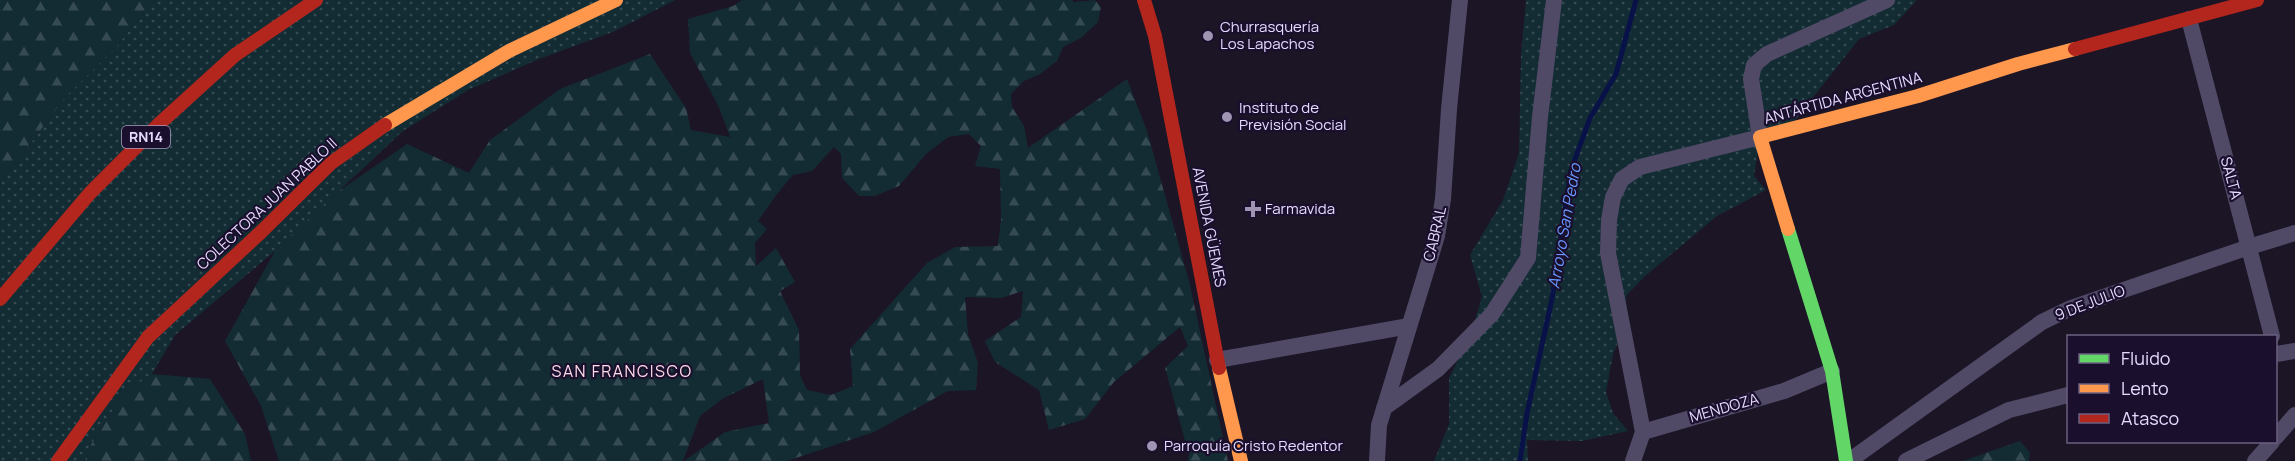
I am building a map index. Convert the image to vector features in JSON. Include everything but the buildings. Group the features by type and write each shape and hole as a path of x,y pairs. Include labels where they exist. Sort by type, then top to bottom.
{"main road":[{"name":"RN14","path":"0,299 90,193 159,124 235,55 316,0"},
{"name":"COLECTORA JUAN PABLO II","path":"58,461 148,337 331,163 394,118 509,51 616,0"},
{"name":"AVENIDA GÜEMES","path":"1144,0 1155,36 1217,360 1241,461"},
{"name":"ANTÁRTIDA ARGENTINA","path":"1847,461 1832,371 1760,137 1918,96 2018,64 2257,0"}],"street":[{"name":"CABRAL","path":"1377,461 1379,425 1437,236 1443,199 1460,0"},
{"path":"1384,408 1438,369 1492,314 1528,258 1540,117 1554,0"},
{"path":"1633,461 1643,432 1608,253 1609,220 1613,197 1622,178 1640,167 1760,137 1751,79 1754,65 1767,54 1887,0"},
{"name":"SALTA","path":"2189,19 2272,335"},
{"name":"9 DE JULIO","path":"1847,461 2042,322 2071,308 2249,247 2295,234"},
{"path":"1217,360 1409,326"},
{"path":"2277,352 2295,351"},
{"name":"MENDOZA","path":"1643,432 1784,391 1832,371"},
{"path":"1914,459 2009,410 2067,395"},
{"path":"2277,436 2295,415"},
{"path":"2255,461 2270,443"}],"green space":[{"path":"0,0 156,0 151,3 116,47 65,97 0,185"},
{"path":"156,0 675,0 615,31 539,59 468,90 403,131 275,251 175,335 152,374 123,394 89,448 87,461 0,461 0,185 65,97 116,47 151,3"},
{"path":"742,0 1073,0 1073,2 1095,0 1101,7 1098,22 1081,38 1063,47 1057,61 1040,74 1024,81 1011,94 1012,107 1024,126 1028,148 1127,79 1147,131 1189,281 1228,461 1188,461 1189,455 1165,368 1188,346 1180,327 1114,382 1085,419 1049,430 1039,390 995,362 985,341 1021,317 1023,291 1001,298 965,297 968,334 978,363 976,390 948,391 874,432 787,461 684,461 725,432 769,423 763,379 722,399 700,416 683,461 279,461 261,406 225,341 275,251 336,193 407,144 469,173 490,140 560,89 650,54 686,108 691,130 730,137 719,107 690,53 688,19 733,6","holes":["969,134 981,146 975,166 1000,169 1001,219 998,246 955,247 927,263 850,349 853,386 831,395 807,390 800,375 799,330 780,291 795,282 776,248 756,266 755,243 767,229 758,221 777,194 793,175 812,171 834,147 841,154 842,178 859,196 875,196 899,186 926,154 948,137"]},
{"path":"1526,0 1917,0 1894,25 1859,39 1792,124 1760,137 1754,176 1766,190 1717,216 1644,277 1626,296 1627,321 1613,354 1606,392 1613,413 1628,431 1582,441 1527,440 1528,461 1434,461 1449,424 1449,378 1470,336 1482,297 1470,255 1503,200 1519,153 1521,54"},
{"path":"152,374 210,379 245,434 251,461 87,461 89,448 123,394"},
{"path":"2020,441 2030,453 2029,461 1963,461"}],"waterway":[{"name":"Arroyo San Pedro","path":"1520,461 1527,413 1552,299 1571,170 1590,118 1616,74 1636,0"}],"traffic: fast":[{"path":"1788,229 1832,371 1846,461"}],"traffic: slow":[{"path":"385,125 509,51 616,0"},
{"path":"1788,229 1760,137 1918,96 2018,64 2075,49"},
{"path":"1219,368 1241,461"}],"traffic: jam":[{"path":"0,299 90,193 159,124 235,55 316,0"},
{"path":"1144,0 1155,36 1219,368"},
{"path":"2075,49 2257,0"},
{"path":"58,461 148,337 331,163 385,125"}],"place":[{"name":"Churrasquería Los Lapachos","path":"1208,36"},
{"name":"Instituto de Previsión Social","path":"1227,117"},
{"name":"Farmavida","path":"1253,209"},
{"name":"Parroquía Cristo Redentor","path":"1152,446"}],"district":[{"name":"SAN FRANCISCO","path":"622,371"}]}
